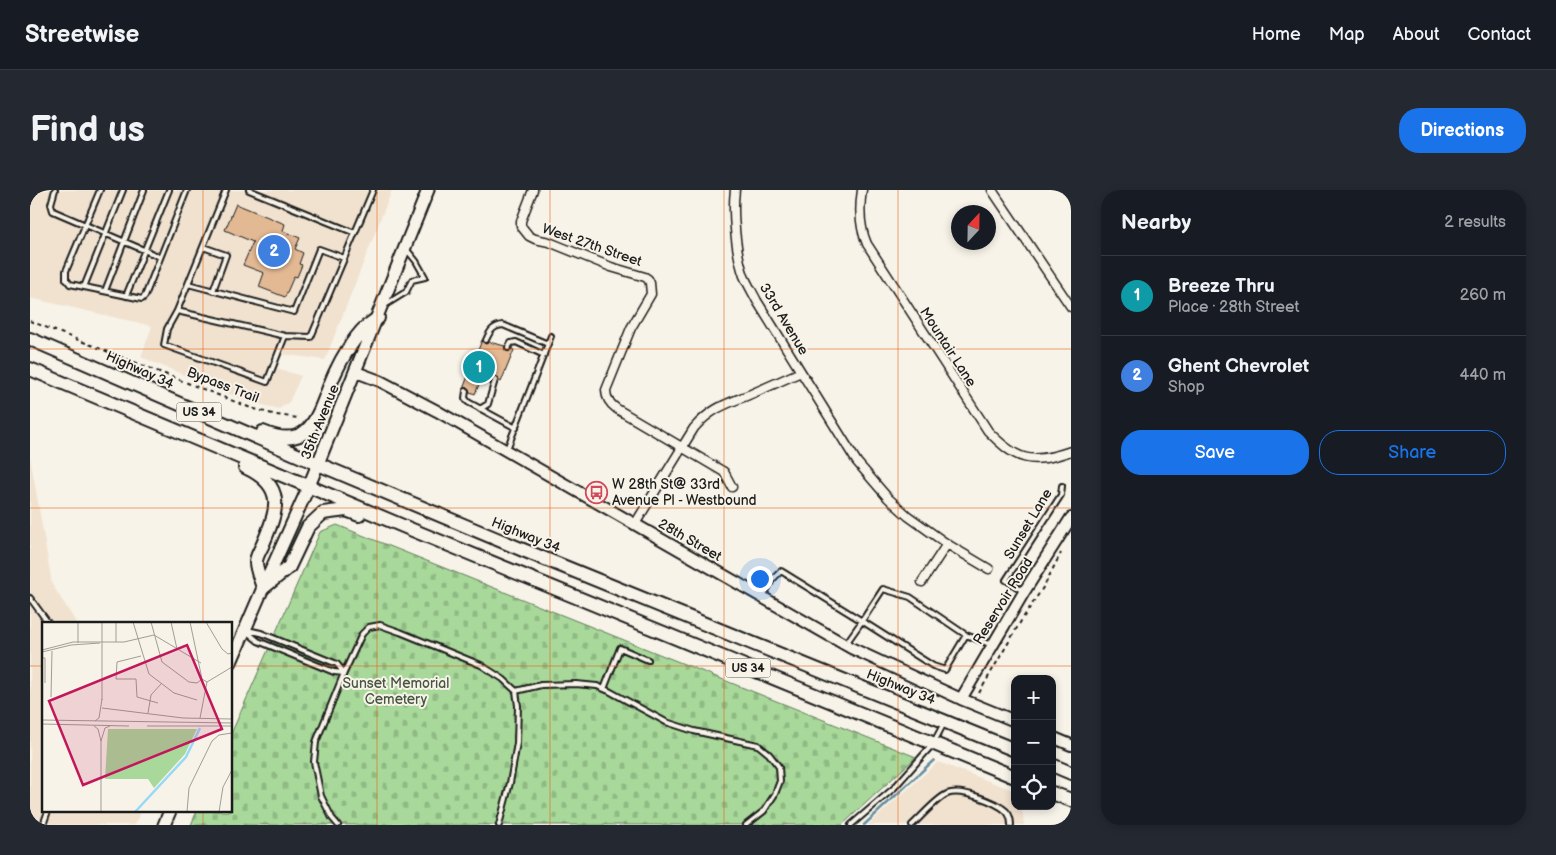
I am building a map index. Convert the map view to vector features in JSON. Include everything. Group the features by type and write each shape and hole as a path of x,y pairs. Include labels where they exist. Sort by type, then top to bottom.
{"highway":[{"path":"79,360 86,357 271,436 293,438 310,429 316,420 337,368 360,332 380,312"},
{"name":"Highway 34","path":"30,339 514,547 1011,748"},
{"name":"US 34","path":"30,369 410,529 1011,775"},
{"path":"141,417 153,425 254,472 269,483 276,501 275,513 256,560 263,588 289,567 308,527 323,513 346,510 392,528 410,529"},
{"path":"1056,767 1071,773"},
{"path":"1056,794 1071,800"}],"main road":[{"name":"35th Avenue","path":"232,660 309,486 428,190"},
{"path":"164,825 170,812"}],"street":[{"name":"West 27th Street","path":"533,190 521,221 524,232 535,239 549,242 611,267 648,279 651,294 631,328 606,390 606,396 611,405 682,447"},
{"name":"33rd Avenue","path":"735,190 736,234 744,276 756,301 857,462 888,498 908,516 947,544 989,569"},
{"name":"Mountair Lane","path":"862,190 860,205 861,231 866,244 988,432 1014,454 1025,458 1033,459 1056,456 1071,451"},
{"path":"994,191 1071,307"},
{"name":"28th Street","path":"356,372 380,381 415,400 845,645 960,699 1012,720"},
{"path":"635,524 694,428 711,412 722,405 801,372"},
{"path":"682,447 724,472 732,487"},
{"name":"Reservoir Road","path":"960,699 1071,518"},
{"path":"922,582 947,544"},
{"path":"1056,739 1071,745"}],"lane":[{"path":"55,190 51,204 53,211 160,257"},
{"path":"100,190 65,275 66,279 70,284 142,299 187,190"},
{"path":"84,287 123,190"},
{"path":"105,291 144,190"},
{"path":"126,296 169,190"},
{"path":"226,190 177,312 168,329 164,345 267,382 284,336"},
{"path":"249,190 355,233"},
{"path":"177,312 284,336 311,337 373,190"},
{"path":"203,247 226,255 214,291"},
{"path":"188,284 294,312 319,249 344,258"},
{"path":"380,312 406,292 412,280 426,277 416,261 405,249"},
{"path":"486,340 496,326 503,326 548,344"},
{"path":"506,451 551,336"},
{"path":"508,348 511,343 516,342 544,355"},
{"path":"480,408 488,404 495,380"},
{"path":"466,391 465,398 468,402 516,428"},
{"name":"Sunset Lane","path":"1024,592 1006,580 1060,495 1062,486"},
{"path":"762,597 772,580 781,571 933,666 945,670 966,635"},
{"path":"845,645 883,589 910,598 966,635 992,645"},
{"path":"30,598 48,622"},
{"path":"338,825 332,818 321,796 314,762 316,742 362,634 369,627 380,625 481,665 503,679 516,691 518,743 499,825"},
{"path":"244,630 261,633 337,664 344,673"},
{"path":"244,630 258,641 334,672 344,673"},
{"path":"604,689 620,648 648,660"},
{"path":"516,691 541,685 597,686 666,722 758,745 779,766 780,780 775,794 764,811 746,825"},
{"path":"851,825 894,788 933,744 945,721"},
{"path":"912,825 942,797 954,792 970,794 1005,810 1010,816 1011,825"},
{"path":"43,825 48,812"}],"path":[{"name":"Bypass Trail","path":"30,321 251,408 276,415 299,418"},
{"path":"979,694 1021,621 1044,586 1064,548"}],"shaded area":[{"path":"30,190 392,190 325,360 282,354 276,368 301,376 289,402 279,409 246,401 141,357 152,326 30,298"},
{"path":"30,456 52,584 76,622 42,622 42,812 141,812 135,825 30,825"},
{"path":"938,762 1011,789 1011,810 1022,810 1024,825 868,825"}],"green space":[{"name":"Sunset Memorial Cemetery","path":"337,525 916,757 842,825 191,825 197,812 232,812 232,732 320,532"}],"building":[{"path":"236,204 285,224 283,231 300,238 295,249 303,253 299,264 302,265 297,277 294,276 285,297 259,287 264,273 243,265 253,242 225,230"},
{"path":"482,340 485,344 489,342 505,346 507,351 514,350 501,382 496,377 492,378 483,375 475,394 470,392 467,387 463,389"}],"waterway":[{"path":"864,825 934,760"}],"place":[{"name":"Ghent Chevrolet","path":"274,251"},
{"name":"Breeze Thru","path":"479,367"},
{"name":"W 28th St@ 33rd Avenue Pl - Westbound","path":"596,492"}]}
